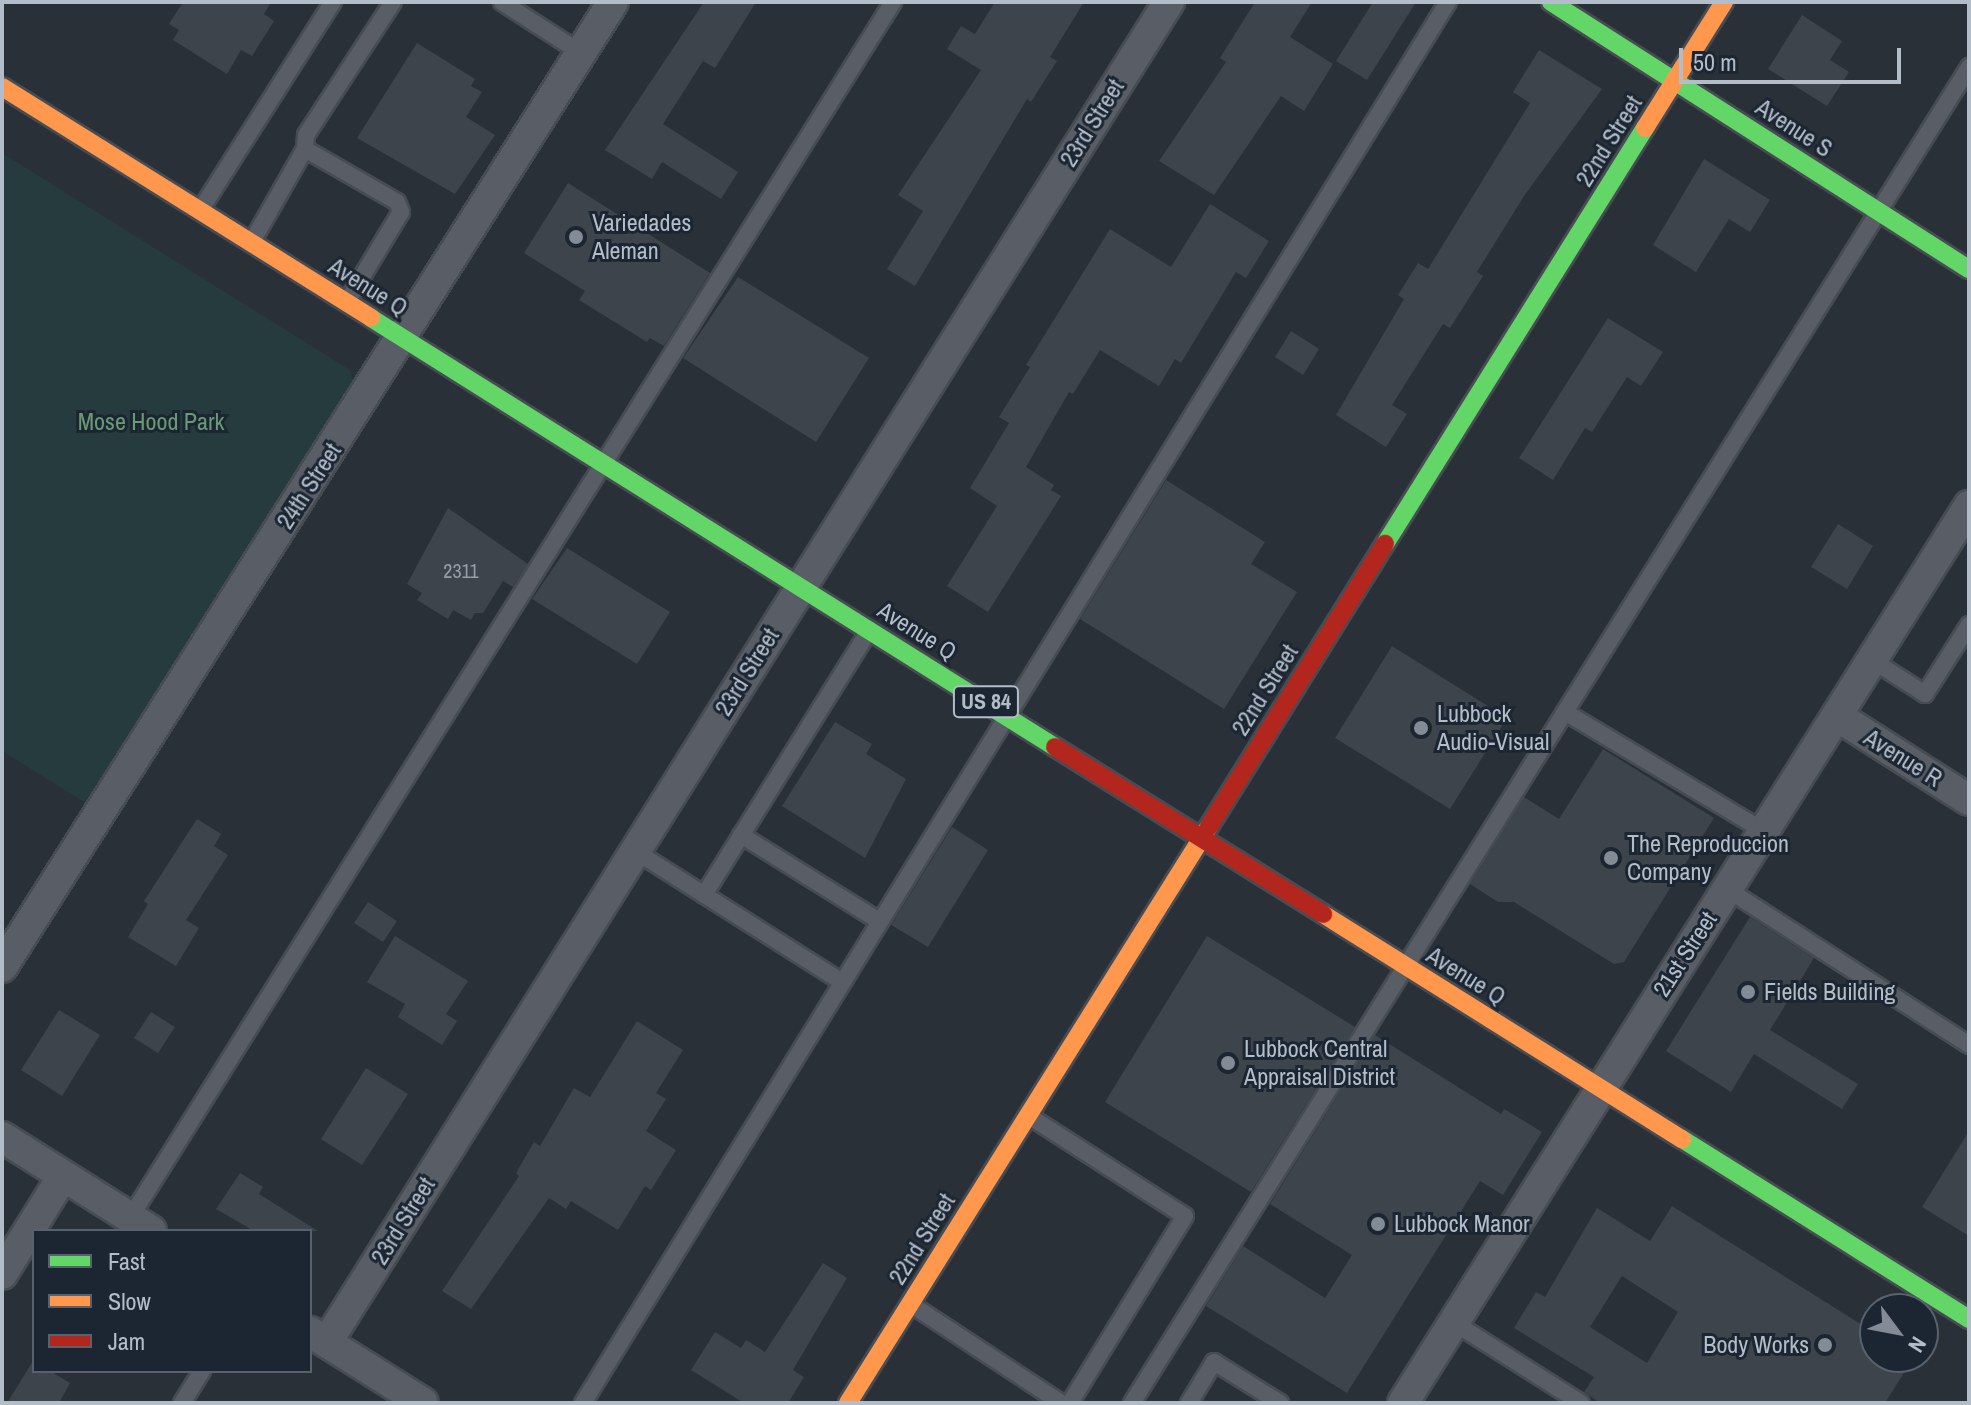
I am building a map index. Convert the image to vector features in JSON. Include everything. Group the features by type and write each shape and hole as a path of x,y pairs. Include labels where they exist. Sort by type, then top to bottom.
{"main road":[{"name":"Avenue S","path":"1551,2 1969,269"},
{"name":"22nd Street","path":"848,1403 1724,2"},
{"name":"Avenue Q","path":"2,87 1969,1319"}],"street":[{"name":"24th Street","path":"2,967 404,337 613,2"},
{"name":"23rd Street","path":"319,1337 635,851 1169,2"},
{"name":"21st Street","path":"1403,1403 1969,506"},
{"name":"Avenue R","path":"1837,716 1969,800"},
{"path":"2,1137 140,1224"},
{"path":"2,1274 63,1176"},
{"path":"319,1337 423,1403"}],"lane":[{"path":"200,211 333,2"},
{"path":"252,243 305,149 306,135 393,2"},
{"path":"502,2 581,53"},
{"path":"140,1224 893,2"},
{"path":"583,1403 1448,2"},
{"path":"1132,1403 1969,67"},
{"path":"305,149 397,202 401,212 347,302"},
{"path":"1872,660 1925,694 1969,625"},
{"path":"704,895 870,630"},
{"path":"1565,712 1764,831"},
{"path":"741,835 879,921"},
{"path":"635,851 842,982"},
{"path":"1727,889 1969,1045"},
{"path":"1028,1115 1185,1216 1070,1403"},
{"path":"910,1304 1061,1403"},
{"path":"1453,1322 1581,1403"},
{"path":"1189,1403 1214,1362 1280,1403"},
{"path":"182,1403 201,1373"}],"green space":[{"name":"Mose Hood Park","path":"2,153 350,370 353,380 89,805 2,751"}],"building":[{"path":"183,2 271,2 264,14 274,21 252,56 241,50 227,74 173,40 179,30 169,24"},
{"path":"704,2 756,2 715,68 703,61 663,124 738,172 721,199 662,162 652,179 605,150"},
{"path":"995,2 1084,2 1050,57 1057,61 1031,102 1027,99 915,286 887,269 923,211 898,195 981,70 947,49 961,26 975,34"},
{"path":"1255,2 1312,2 1290,37 1333,64 1304,111 1281,96 1214,195 1159,161 1226,62 1220,58"},
{"path":"1373,2 1416,2 1367,80 1336,61"},
{"path":"1802,15 1842,41 1830,60 1849,72 1827,106 1768,69"},
{"path":"417,43 475,79 471,86 482,92 466,117 495,135 455,194 357,138"},
{"path":"1539,50 1602,89 1524,196 1477,272 1483,276 1450,328 1443,324 1392,405 1407,414 1386,447 1336,415 1404,299 1398,295 1418,263 1428,269 1530,103 1513,92"},
{"path":"1704,159 1770,200 1750,232 1729,219 1696,272 1653,245"},
{"path":"568,183 710,273 664,346 650,338 647,342 579,300 585,291 524,253"},
{"path":"1210,204 1269,241 1246,278 1236,272 1181,363 1175,359 1159,386 1100,350 1073,394 1069,392 1026,467 1054,485 1051,490 1061,496 988,612 947,586 997,506 970,488 1009,423 999,417 1030,367 1026,365 1110,229 1171,267"},
{"path":"738,277 869,358 816,442 683,358"},
{"path":"1608,318 1663,352 1641,386 1627,377 1592,432 1585,428 1553,480 1519,458"},
{"path":"1291,331 1319,349 1303,375 1275,357"},
{"path":"1166,480 1265,542 1251,564 1297,592 1224,709 1080,619"},
{"path":"448,508 528,564 513,587 503,581 483,613 475,613 471,620 453,610 448,619 417,600 422,593 407,584"},
{"path":"1838,524 1873,546 1847,589 1811,567"},
{"path":"567,548 670,612 637,664 532,599"},
{"name":"Lubbock Audio-Visual","path":"1392,646 1507,718 1450,809 1335,738"},
{"path":"835,722 872,744 866,754 906,779 865,858 782,806"},
{"name":"The Reproduccion Company","path":"1603,749 1714,818 1624,962 1614,964 1514,902 1498,902 1470,884 1524,797 1559,819"},
{"path":"197,819 221,834 214,846 228,855 186,920 199,928 176,966 128,937 148,904 144,901"},
{"path":"952,827 988,850 928,947 891,925"},
{"path":"368,902 397,921 383,942 354,923"},
{"name":"Fields Building","path":"1750,917 1814,958 1770,1030 1858,1084 1842,1109 1754,1054 1731,1092 1666,1051"},
{"path":"395,936 468,981 446,1014 457,1021 442,1045 398,1017 405,1004 367,982"},
{"name":"Lubbock Central Appraisal District","path":"1207,936 1355,1027 1251,1192 1105,1102"},
{"path":"59,1010 100,1035 62,1096 21,1070"},
{"path":"151,1012 175,1027 158,1053 134,1038"},
{"path":"637,1021 683,1050 656,1093 666,1099 646,1131 676,1150 651,1190 645,1186 618,1230 571,1201 566,1209 549,1198 471,1309 442,1291 519,1176 516,1173 534,1142 540,1146 574,1088 590,1097"},
{"name":"Lubbock Manor","path":"1375,1035 1501,1114 1504,1109 1542,1132 1503,1195 1480,1181 1347,1393 1206,1306 1243,1246 1325,1298 1352,1255 1270,1204"},
{"path":"366,1068 408,1094 362,1165 321,1139"},
{"path":"1969,1131 1969,1236 1922,1207"},
{"path":"240,1173 263,1187 259,1194 318,1231 251,1229 216,1209"},
{"path":"1672,1206 1859,1323 1859,1373 1904,1373 1885,1403 1600,1403 1584,1392 1594,1377 1514,1328 1536,1292 1545,1297 1597,1208 1650,1241","holes":["1622,1276 1678,1312 1647,1363 1590,1327"]},
{"path":"823,1263 847,1278 793,1370 804,1377 788,1403 744,1403 691,1370 715,1332 741,1348 746,1340 765,1352"},
{"path":"32,1363 32,1373 53,1373 70,1383 59,1403 7,1403"}],"traffic: fast":[{"path":"1551,2 1969,269"},
{"path":"1385,544 1645,128"},
{"path":"371,318 1055,747"},
{"path":"1682,1139 1969,1319"}],"traffic: slow":[{"path":"1645,128 1724,2"},
{"path":"2,87 371,318"},
{"path":"848,1403 1208,828"},
{"path":"1323,914 1682,1139"}],"traffic: jam":[{"path":"1208,828 1385,544"},
{"path":"1055,747 1323,914"}],"place":[{"name":"Variedades Aleman","path":"576,237"},
{"name":"Lubbock Audio-Visual","path":"1421,728"},
{"name":"The Reproduccion Company","path":"1611,858"},
{"name":"Fields Building","path":"1748,992"},
{"name":"Lubbock Central Appraisal District","path":"1228,1063"},
{"name":"Lubbock Manor","path":"1378,1224"},
{"name":"Body Works","path":"1825,1345"}]}
